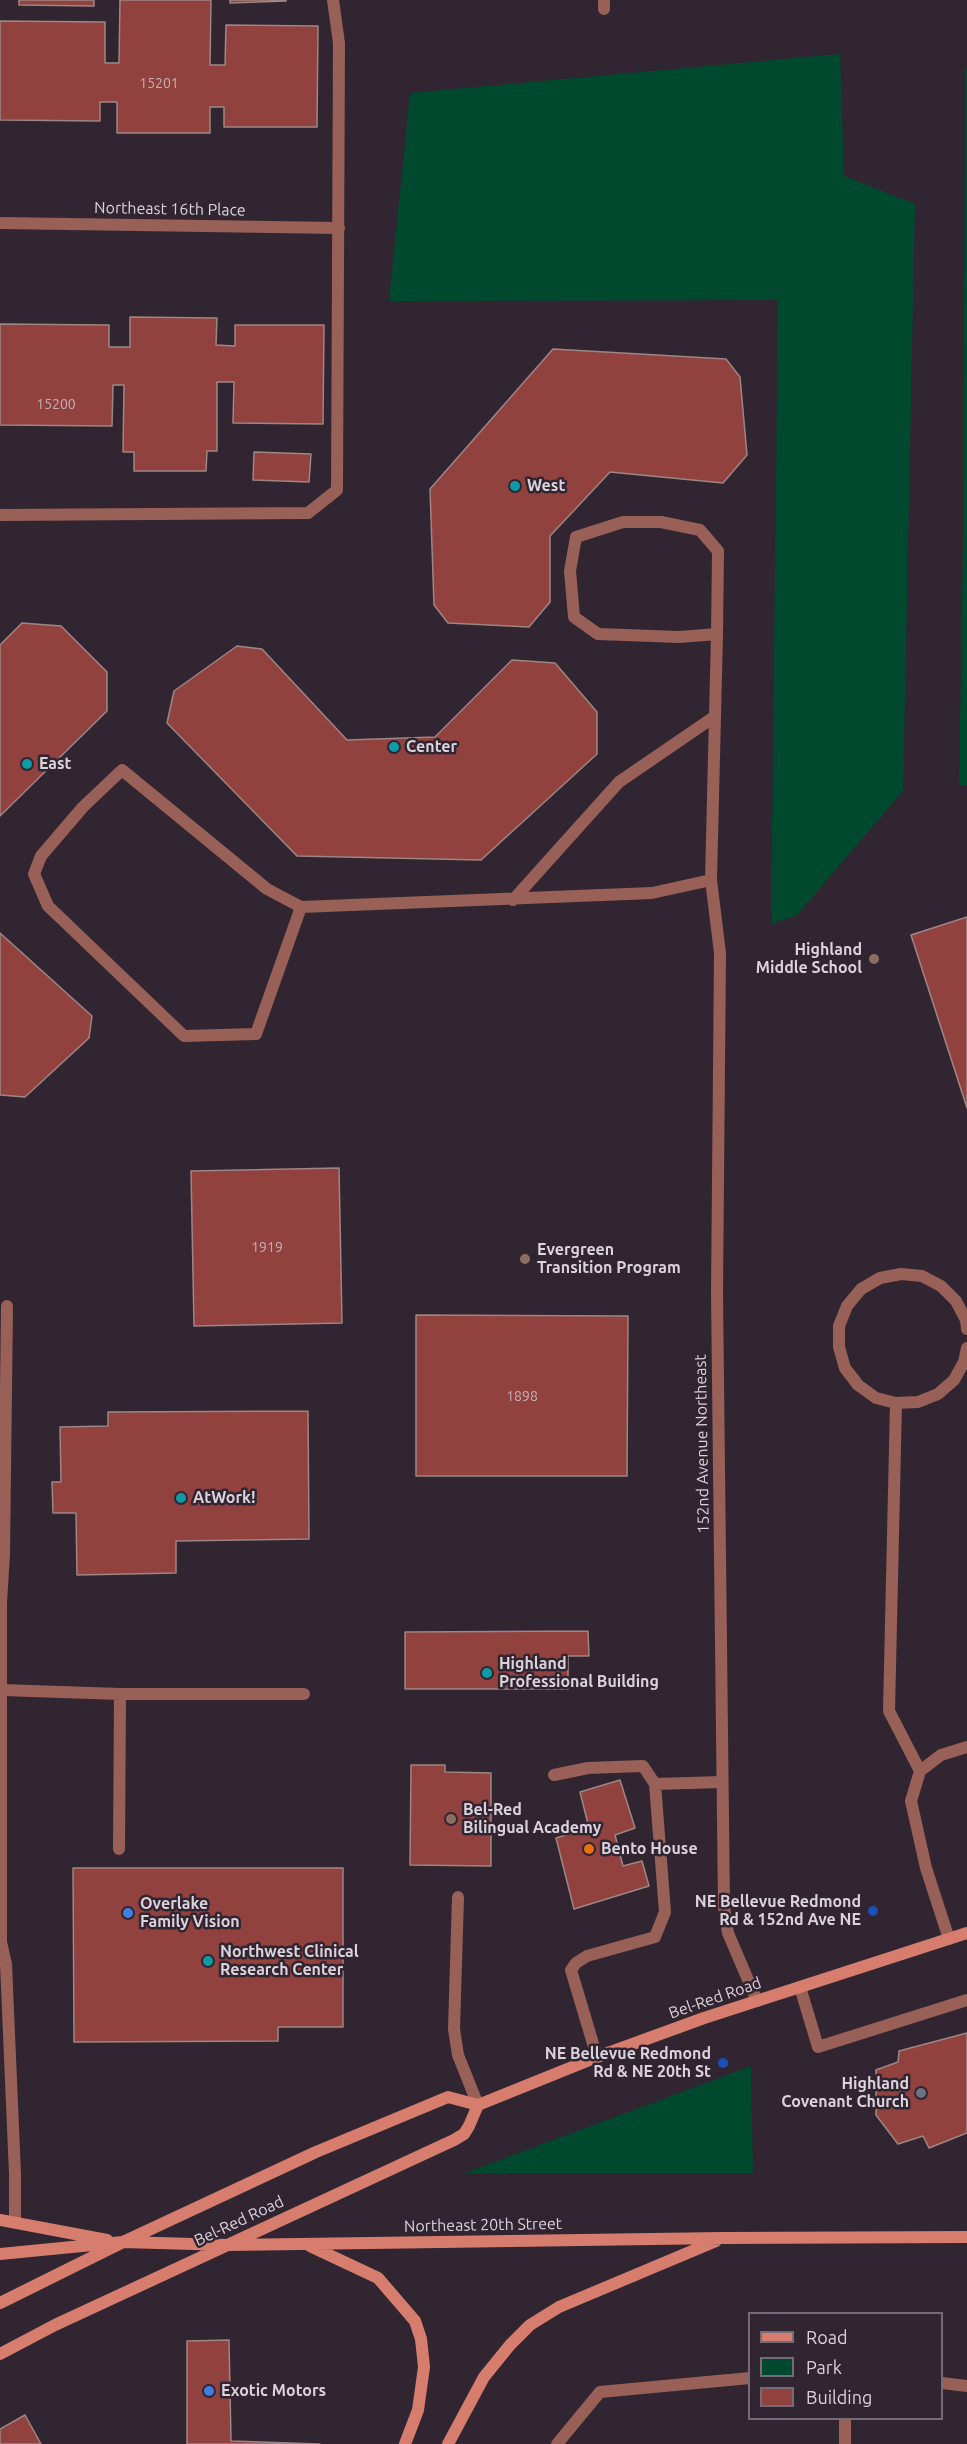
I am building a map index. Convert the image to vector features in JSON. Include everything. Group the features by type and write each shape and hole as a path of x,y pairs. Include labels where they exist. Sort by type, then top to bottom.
{"main road":[{"name":"Bel-Red Road","path":"0,2303 123,2242 316,2152 448,2097 478,2105 597,2057 757,2001 967,1933"},
{"name":"Bel-Red Road","path":"0,2355 55,2325 454,2140 464,2134 478,2105"},
{"path":"0,2220 123,2242"},
{"name":"Northeast 20th Street","path":"0,2254 123,2242 228,2245 967,2237"},
{"path":"448,2444 484,2377 510,2345 531,2325 559,2307 723,2238"},
{"path":"306,2244 378,2278 415,2321 421,2339 424,2367 418,2410 405,2444"}],"street":[{"path":"0,514 308,513 337,490 339,44 333,0"},
{"name":"Northeast 16th Place","path":"0,223 339,228"},
{"path":"622,522 661,522 700,530 718,551 717,634 679,637 598,634 574,617 570,572 576,537 622,522"},
{"name":"152nd Avenue Northeast","path":"717,634 711,880 720,953 717,1293 724,1907 729,1933 757,2001"},
{"path":"513,900 619,782 714,717"},
{"path":"301,908 256,1035 184,1036 48,906 34,874 41,856 83,807 122,770 267,889 301,908 652,893 711,880"},
{"path":"967,1329 966,1320 956,1301 941,1286 922,1276 901,1274 880,1278 861,1289 847,1306 839,1326 839,1347 845,1368 858,1385 876,1398 897,1403 918,1402 938,1394 954,1380 964,1362 967,1348"},
{"path":"7,1305 4,1554 1,1603 1,1942 15,2174 15,2222"},
{"path":"897,1403 889,1711 920,1771"},
{"path":"2,1690 120,1694 304,1694"},
{"path":"119,1849 120,1694"},
{"path":"949,1939 927,1868 911,1801 920,1771 941,1755 967,1747"},
{"path":"554,1775 588,1768 644,1766 655,1784 665,1912 655,1937 587,1956 576,1963 571,1970 597,2057"},
{"path":"655,1784 721,1782"},
{"path":"458,1897 454,2029 458,2055 478,2105"},
{"path":"800,1987 818,2048 967,2000"},
{"path":"557,2444 600,2392 748,2379"},
{"path":"943,2383 967,2386"},
{"path":"845,2420 845,2444"}],"green space":[{"path":"840,54 844,176 915,204 903,791 797,915 771,924 778,300 389,301 410,93"},
{"path":"965,68 967,68 967,785 959,785 963,542"},
{"path":"751,2066 753,2173 465,2173"}],"building":[{"path":"19,0 94,0 94,6 19,5"},
{"path":"120,0 211,0 210,65 225,65 226,25 318,26 317,127 224,127 224,107 210,107 210,133 117,133 117,102 100,102 100,121 0,120 0,21 105,22 105,63 119,63"},
{"path":"230,0 286,0 286,1 230,3"},
{"path":"130,317 217,318 216,345 235,346 235,325 324,325 323,424 233,423 234,382 217,382 217,451 207,451 206,471 134,471 134,452 123,452 124,385 113,385 112,426 0,425 0,324 109,325 109,347 130,347"},
{"name":"West","path":"553,349 726,359 740,377 747,455 723,483 610,472 550,536 550,602 529,627 448,623 434,605 430,489"},
{"path":"254,452 311,454 309,482 253,480"},
{"name":"East","path":"22,623 61,626 107,672 107,711 0,816 0,645"},
{"name":"Center","path":"237,646 262,649 347,740 435,737 512,660 555,663 597,712 597,754 481,860 297,856 167,723 174,691"},
{"path":"967,917 967,1108 911,935"},
{"path":"0,933 92,1016 89,1038 25,1097 0,1095"},
{"path":"339,1168 342,1323 194,1326 191,1171"},
{"name":"Evergreen Transition Program","path":"416,1315 628,1316 627,1476 416,1476"},
{"name":"AtWork!","path":"308,1411 309,1539 176,1541 176,1573 77,1575 76,1513 53,1513 52,1482 61,1482 60,1427 108,1426 108,1412"},
{"name":"Highland Professional Building","path":"588,1631 589,1656 568,1656 568,1689 405,1689 405,1632"},
{"name":"Bel-Red Bilingual Academy","path":"411,1765 445,1765 445,1772 491,1773 491,1866 410,1865"},
{"name":"Bento House","path":"620,1780 635,1828 615,1835 623,1866 642,1861 649,1886 574,1909 556,1838 589,1828 580,1792"},
{"name":"Northwest Clinical Research Center","path":"73,1868 343,1868 343,2027 278,2027 278,2041 74,2042"},
{"name":"Highland Covenant Church","path":"967,2033 967,2133 929,2148 923,2136 898,2144 876,2115 876,2070 898,2062 899,2051"},
{"name":"Exotic Motors","path":"229,2340 231,2441 320,2444 187,2444 187,2341"},
{"path":"25,2415 41,2444 0,2444 0,2429"}],"place":[{"name":"West","path":"515,486"},
{"name":"Center","path":"394,747"},
{"name":"East","path":"27,764"},
{"name":"Highland Middle School","path":"874,959"},
{"name":"Evergreen Transition Program","path":"525,1259"},
{"name":"AtWork!","path":"181,1498"},
{"name":"Highland Professional Building","path":"487,1673"},
{"name":"Bel-Red Bilingual Academy","path":"451,1819"},
{"name":"Bento House","path":"589,1849"},
{"name":"NE Bellevue Redmond Rd & 152nd Ave NE","path":"873,1911"},
{"name":"Overlake Family Vision","path":"128,1913"},
{"name":"Northwest Clinical Research Center","path":"208,1961"},
{"name":"NE Bellevue Redmond Rd & NE 20th St","path":"723,2063"},
{"name":"Highland Covenant Church","path":"921,2093"},
{"name":"Exotic Motors","path":"209,2391"}]}
